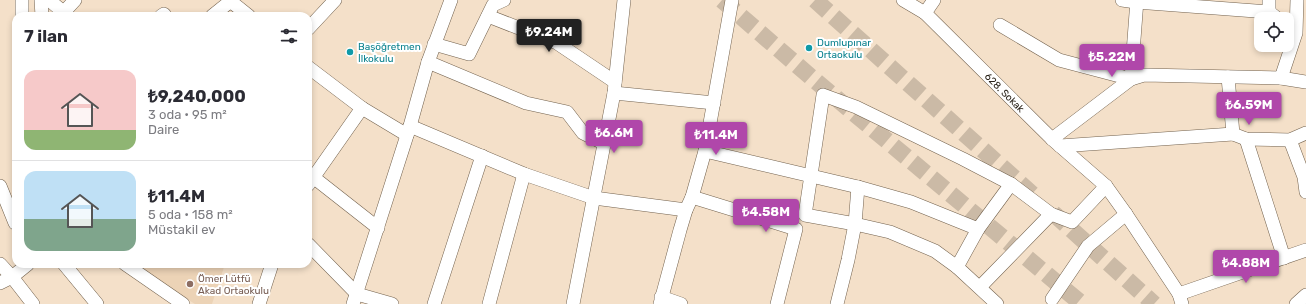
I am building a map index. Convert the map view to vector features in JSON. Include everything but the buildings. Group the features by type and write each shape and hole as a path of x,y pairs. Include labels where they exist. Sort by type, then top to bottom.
{"street":[{"path":"22,0 22,12"},
{"path":"40,0 42,12"},
{"path":"49,0 64,12"},
{"path":"67,12 75,0"},
{"path":"216,12 230,0 244,12"},
{"path":"312,25 335,0"},
{"path":"355,299 409,131 428,62 451,0"},
{"path":"434,44 469,54 493,4 504,0"},
{"path":"573,304 614,87 624,0"},
{"path":"681,304 660,301 686,210 692,197 705,152 732,0"},
{"name":"628. Sokak","path":"903,0 925,13 1056,142 1106,186 1126,214 1180,299"},
{"path":"925,13 934,0"},
{"path":"1122,0 1272,10"},
{"path":"1294,18 1297,0"},
{"path":"1132,79 1136,1"},
{"path":"488,16 557,42 614,87 714,103"},
{"path":"1000,26 1059,60 1132,79"},
{"path":"1281,78 1287,52"},
{"path":"428,62 526,103 567,112 583,133 603,143"},
{"path":"312,70 362,108 409,131 482,156 524,174 594,198 686,210"},
{"path":"1056,142 1132,79 1144,75 1281,78 1306,82"},
{"path":"1228,77 1240,136 1284,258"},
{"path":"777,304 796,229 804,215 823,95 856,107 1011,184 1050,214 1072,222 1106,186"},
{"path":"312,174 362,108"},
{"path":"1056,142 1240,136 1290,140 1306,133"},
{"path":"1290,140 1304,177 1306,192"},
{"path":"705,152 811,175 858,187 910,202 978,229"},
{"path":"434,304 482,156"},
{"path":"489,304 524,174"},
{"path":"312,180 378,228"},
{"path":"957,267 978,229 1011,184"},
{"path":"0,186 12,214"},
{"path":"836,304 848,260 858,187"},
{"path":"692,197 796,229"},
{"path":"0,212 12,220"},
{"path":"980,287 1050,214"},
{"path":"1053,302 1088,246 1126,214"},
{"path":"804,215 890,232 936,251 957,267 997,304"},
{"path":"312,249 355,299 392,304"},
{"path":"1180,299 1306,250"},
{"path":"0,264 33,304"},
{"path":"0,284 23,268"},
{"path":"67,268 97,304"},
{"path":"131,268 183,304"},
{"path":"259,304 271,268"},
{"path":"1296,304 1306,294"}],"shaded area":[{"name":"Ömer Lütfü Akad Ortaokulu","path":"136,268 224,268 212,304 195,304"}],"tunnel":[{"path":"722,0 812,78 1082,304"},
{"path":"815,0 1032,194"},
{"path":"1053,213 1154,304"}],"place":[{"name":"Dumlupınar Ortaokulu","path":"809,48"},
{"name":"Başöğretmen İlkokulu","path":"350,52"},
{"name":"Ömer Lütfü Akad Ortaokulu","path":"190,284"}]}
